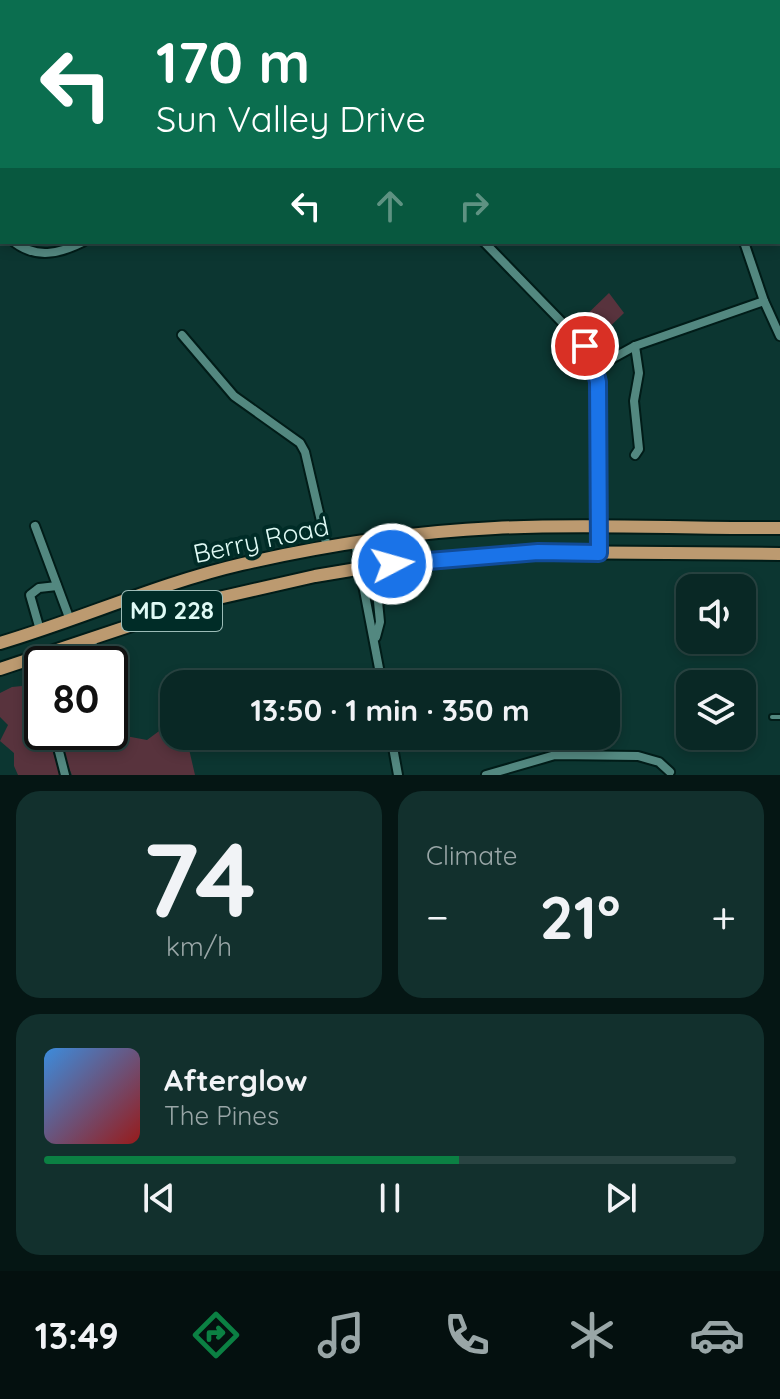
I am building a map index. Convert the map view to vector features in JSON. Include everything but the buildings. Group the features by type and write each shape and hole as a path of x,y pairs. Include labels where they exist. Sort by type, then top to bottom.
{"highway":[{"name":"Berry Road","path":"0,643 241,564 372,540 493,528 780,528"},
{"name":"Berry Road","path":"70,646 201,602 368,567 538,552 780,554"},
{"name":"Berry Road","path":"0,669 24,661"}],"street":[{"path":"17,244 40,254 78,244"},
{"path":"486,244 590,353 598,382 599,553"},
{"path":"745,244 780,336"},
{"path":"595,368 635,346 764,301"},
{"path":"182,335 234,396 300,443 305,452 327,547"},
{"path":"635,346 639,373 634,401 639,449 635,455"},
{"path":"35,526 70,620"},
{"path":"372,540 368,567 379,670"},
{"path":"355,543 368,567"},
{"path":"40,630 30,595 39,588 57,586"},
{"path":"91,639 93,646"},
{"path":"59,750 65,775"},
{"path":"394,750 398,775"},
{"path":"486,775 555,755 638,756 659,762 670,772"}],"lane":[{"path":"772,717 780,717"}],"shaded area":[{"path":"609,293 624,313 597,339 579,322"},
{"path":"24,684 24,750 52,750 60,775 18,775 14,753 0,741 8,725 0,717 0,693"},
{"path":"160,730 160,750 189,750 195,775 72,775 62,752 128,750 128,736 147,740"}],"route":[{"path":"392,564 538,552 599,553 598,382 592,357 585,346"}]}
